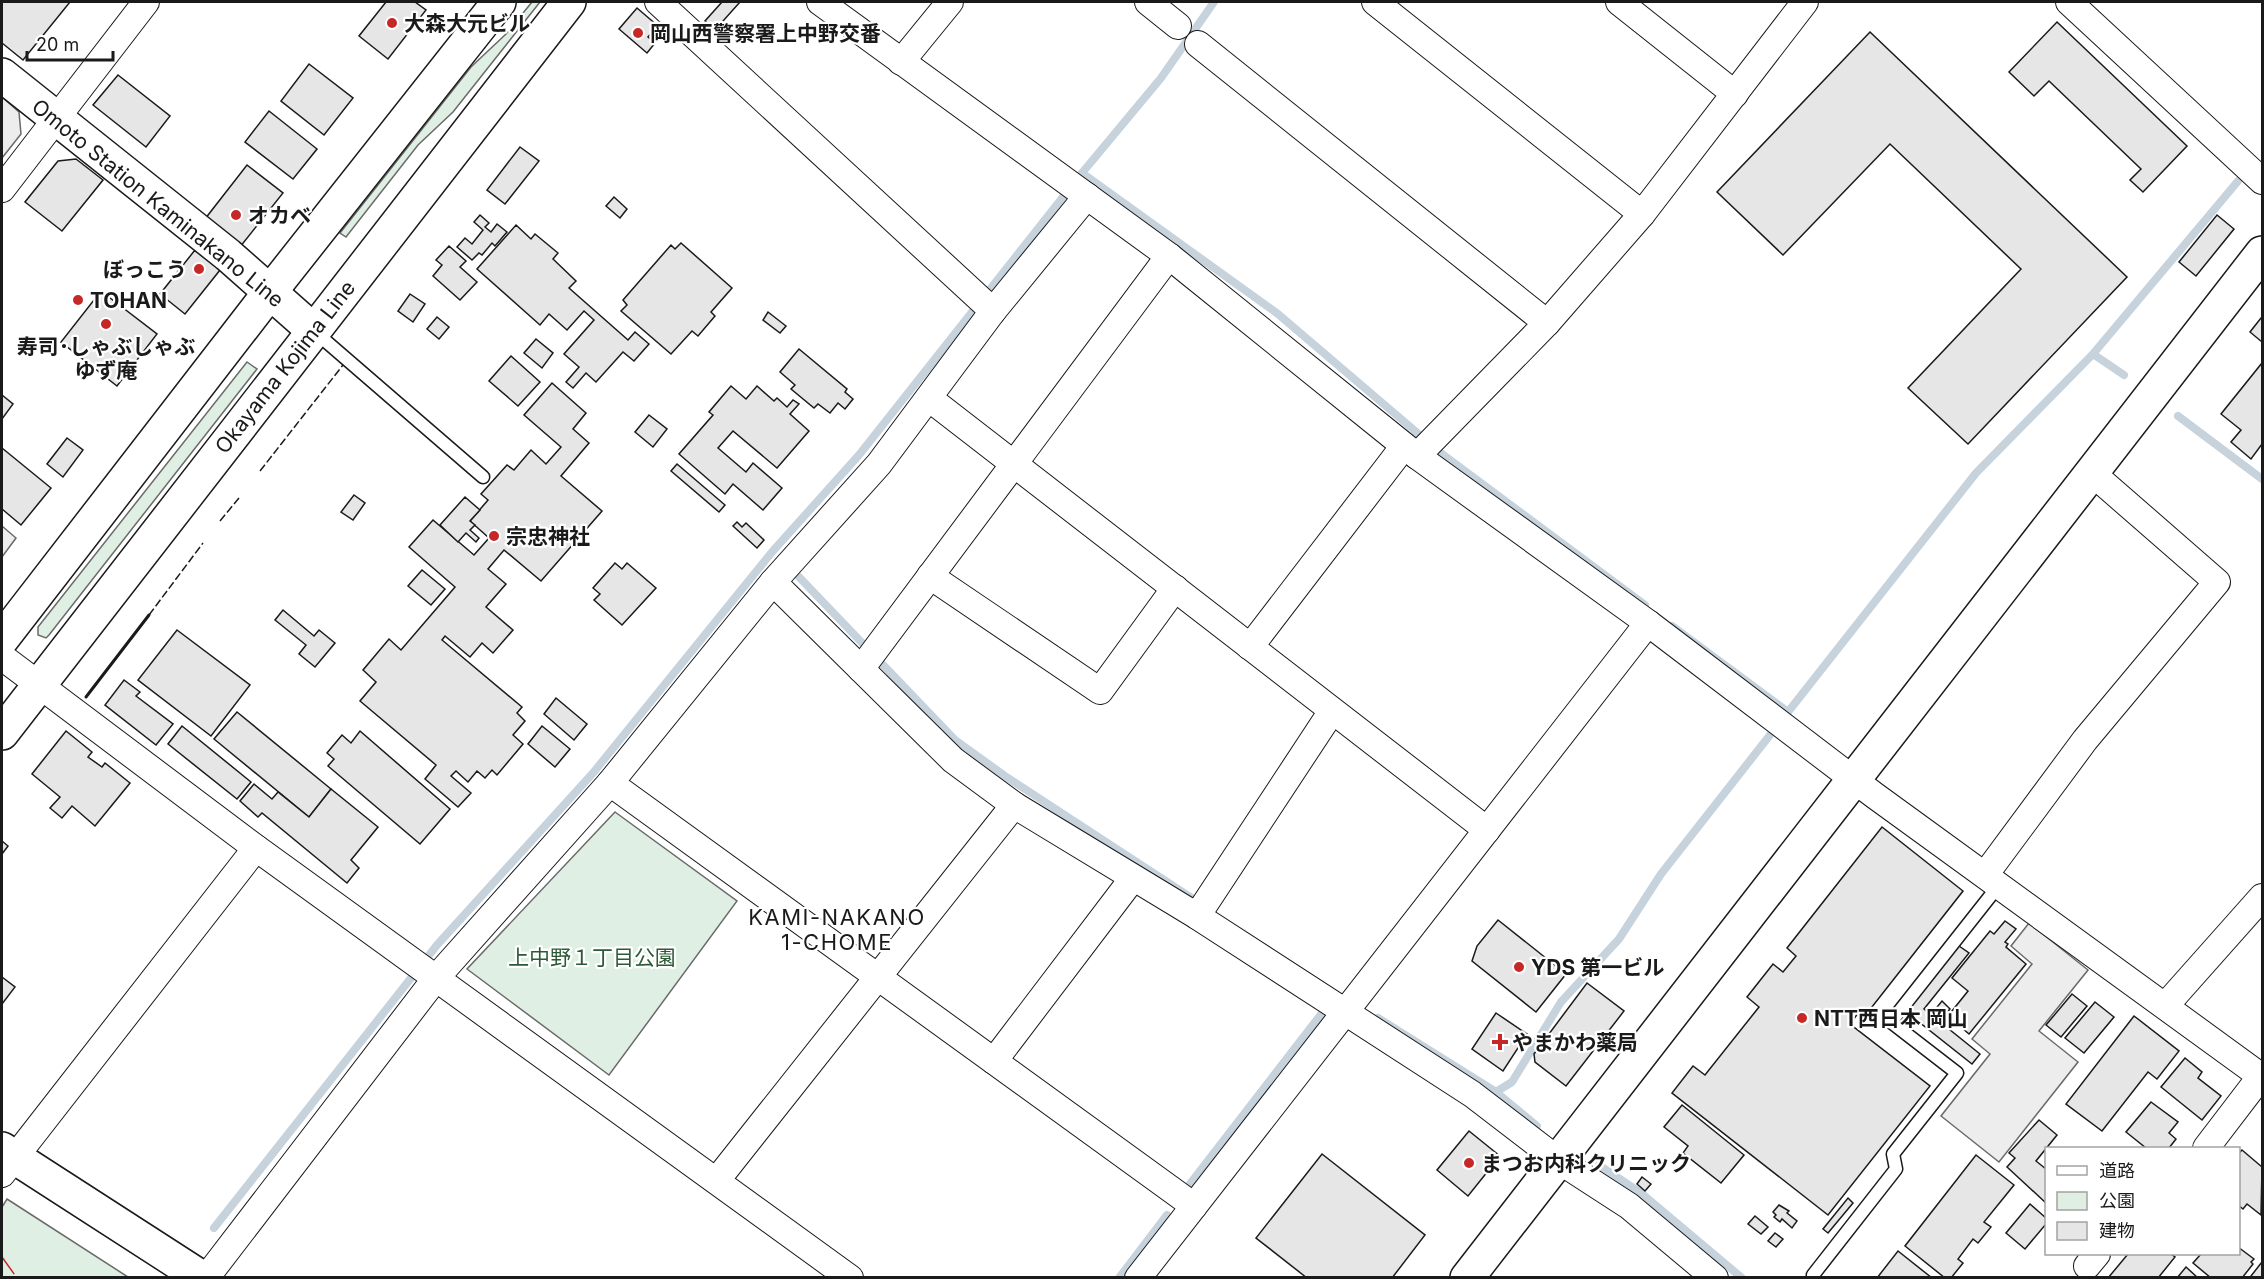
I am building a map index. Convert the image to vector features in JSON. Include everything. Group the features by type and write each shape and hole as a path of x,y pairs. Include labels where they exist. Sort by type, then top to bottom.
{"main road":[{"path":"2,639 270,292 499,2"},
{"name":"Okayama Kojima Line","path":"2,733 174,508 569,2"},
{"name":"Omoto Station Kaminakano Line","path":"2,75 228,255 314,331"},
{"path":"1467,1278 2262,253"},
{"path":"6,1160 204,1278"}],"street":[{"path":"2,189 146,2"},
{"path":"658,2 985,303"},
{"path":"820,2 1169,256 1853,778 2262,1077 2208,1147"},
{"path":"901,62 950,2"},
{"path":"1148,2 1178,26"},
{"path":"1375,2 1642,214"},
{"path":"1619,2 1735,94"},
{"path":"1250,647 1419,448 1547,323 1642,214 1805,2"},
{"path":"2069,2 2262,181"},
{"path":"1198,44 1547,323"},
{"path":"204,1278 426,970 610,783 773,582 879,464 930,399 985,303 1078,189"},
{"path":"868,660 1169,256"},
{"path":"930,399 1487,830"},
{"path":"1992,880 2085,740 2217,582 2092,473"},
{"path":"930,576 1100,691 1175,588"},
{"path":"773,582 868,660 953,760 1014,805 1133,878 1202,909 1472,1094 1558,1160 1629,1206 1715,1278"},
{"path":"1138,1278 1194,1206 1341,1005 1487,830 1648,623"},
{"path":"2,657 256,848 850,1278"},
{"path":"1202,909 1332,711"},
{"path":"610,783 1194,1206"},
{"path":"717,1180 1014,805"},
{"path":"6,1160 256,848"},
{"path":"994,1061 1133,878"},
{"path":"2166,1005 2262,897"}],"lane":[{"path":"314,331 483,477"},
{"path":"1813,1275 1896,1169 1893,1154 1957,1073 1891,1022 1992,880"}],"green space":[{"path":"532,2 540,2 453,112 418,145 346,237 340,233 471,67 506,34"},
{"path":"247,362 257,369 49,635 46,638 38,635 38,627"},
{"name":"上中野１丁目公園","path":"615,812 737,901 609,1075 467,969"},
{"path":"7,1199 128,1277 2,1277 2,1207"}],"shaded area":[{"path":"2,97 19,112 21,134 2,158"},
{"path":"2,526 16,538 2,557"},
{"path":"2029,923 2088,970 2039,1031 2078,1062 1999,1162 1941,1116 1990,1054 1972,1039 2032,964 2011,946"}],"building":[{"path":"2,2 70,2 23,60 2,43"},
{"name":"大森大元ビル","path":"386,2 415,2 426,10 388,59 359,36"},
{"path":"722,2 740,2 715,30 705,21"},
{"name":"岡山西警察署上中野交番","path":"637,8 658,26 648,37 655,43 647,53 619,29"},
{"path":"2057,22 2187,146 2143,192 2130,180 2141,169 2049,81 2034,96 2009,72"},
{"path":"1870,32 2127,277 1968,444 1908,388 2021,269 1890,144 1783,255 1717,192"},
{"path":"309,64 353,98 324,135 281,101"},
{"path":"118,75 170,116 146,147 93,105"},
{"path":"269,111 317,149 293,179 245,142"},
{"path":"520,147 539,161 505,204 487,190"},
{"path":"76,159 103,180 62,231 25,202 58,161"},
{"path":"247,165 283,193 240,247 205,219"},
{"path":"614,197 627,209 620,218 606,206"},
{"path":"480,215 489,223 485,227 491,232 497,224 507,232 495,246 492,243 482,255 479,253 472,260 457,247 465,238 472,244 483,230 474,222"},
{"path":"2217,215 2234,229 2196,276 2179,262"},
{"path":"516,225 531,239 535,234 558,253 553,259 576,281 569,288 628,340 635,332 649,344 634,361 623,352 596,382 586,373 573,388 566,382 579,367 564,354 594,320 584,311 567,330 549,314 540,325 477,269"},
{"path":"681,243 732,288 711,312 715,316 698,336 692,331 671,354 621,311 627,305 623,300 671,245 675,249"},
{"path":"449,246 466,261 460,267 477,282 460,300 433,276 442,265 436,260"},
{"path":"195,250 220,270 185,314 160,294"},
{"path":"101,291 157,334 117,386 61,342"},
{"path":"410,294 425,304 413,322 398,311"},
{"path":"768,312 786,326 780,333 763,320"},
{"path":"437,317 449,327 439,339 427,329"},
{"path":"2262,318 2262,342 2250,332"},
{"path":"536,339 553,353 542,368 524,353"},
{"path":"799,349 847,389 845,392 853,399 845,409 838,403 830,413 818,404 814,408 791,389 795,385 780,372"},
{"path":"511,356 540,382 518,406 489,381"},
{"path":"2262,363 2262,444 2251,459 2231,442 2241,430 2221,414"},
{"path":"552,383 586,413 573,429 589,443 561,476 602,511 541,581 504,550 488,569 506,584 486,607 513,630 493,653 482,643 470,657 445,636 442,640 522,707 517,713 525,721 513,735 523,744 497,775 492,770 485,778 477,771 468,782 456,771 451,776 471,793 458,807 425,779 436,765 360,701 376,682 363,670 389,639 401,650 455,587 409,547 433,520 474,555 489,538 470,521 488,500 481,494 507,465 514,470 531,450 546,464 561,447 524,415"},
{"path":"731,386 746,399 757,386 774,401 777,398 787,407 793,400 799,404 790,414 809,431 777,468 733,431 718,448 746,472 753,463 782,488 763,510 733,484 725,494 679,454 713,415 709,412"},
{"path":"2,395 13,404 2,419"},
{"path":"649,415 667,429 653,447 635,432"},
{"path":"67,438 83,450 63,477 47,464"},
{"path":"2,448 51,488 21,525 2,509"},
{"path":"677,464 725,505 719,512 671,471"},
{"path":"354,495 365,503 353,520 341,512"},
{"path":"465,497 480,510 470,521 475,525 470,530 479,538 476,542 466,533 458,542 440,525"},
{"path":"737,522 742,527 746,523 764,540 757,548 733,526"},
{"path":"615,563 622,569 627,563 656,588 622,625 594,600 600,594 593,588"},
{"path":"422,570 445,589 431,605 408,586"},
{"path":"283,610 314,636 319,630 335,643 315,667 299,654 306,645 275,620"},
{"path":"177,630 250,685 211,736 138,680"},
{"path":"124,680 140,692 136,696 173,724 156,745 105,705"},
{"path":"556,698 587,724 574,740 544,714"},
{"path":"237,712 331,789 309,817 214,739"},
{"path":"182,726 251,782 237,799 168,744"},
{"path":"542,726 570,749 555,767 528,744"},
{"path":"66,731 92,752 88,757 102,767 105,763 130,783 95,826 72,806 62,818 50,808 60,797 32,774"},
{"path":"360,731 450,809 420,844 328,766 334,759 327,753 342,735 351,743"},
{"path":"254,784 272,799 278,792 309,817 331,789 378,827 351,860 359,868 347,883 262,813 258,817 240,801"},
{"name":"NTT西日本 岡山","path":"1882,827 1963,891 1868,1012 1862,1008 1850,1024 1930,1086 1828,1215 1672,1093 1693,1066 1705,1075 1759,1007 1747,997 1773,964 1783,972 1796,956 1787,948"},
{"path":"2,841 8,846 2,854"},
{"name":"YDS 第一ビル","path":"1498,920 1566,974 1536,1012 1472,961 1477,946"},
{"path":"2005,921 2016,929 2005,942 2008,944 2006,947 2026,964 1969,1034 1948,1016 1968,991 1952,978 1990,931 1994,934"},
{"path":"1959,946 1969,953 1924,1009 1980,1054 1972,1064 1914,1018 1910,1006"},
{"path":"2,977 15,987 2,1004"},
{"path":"1587,983 1624,1011 1566,1086 1535,1062 1534,1054"},
{"path":"2072,994 2087,1006 2061,1037 2046,1025"},
{"path":"1942,1001 1950,1009 1941,1019 1933,1012"},
{"path":"2095,1002 2114,1017 2084,1053 2065,1038"},
{"name":"やまかわ薬局","path":"1496,1013 1527,1034 1503,1071 1472,1049"},
{"path":"2134,1016 2179,1051 2157,1079 2148,1072 2102,1131 2066,1104"},
{"path":"2185,1058 2202,1072 2198,1078 2221,1096 2202,1120 2161,1087"},
{"path":"2151,1102 2178,1122 2169,1133 2176,1139 2170,1147 2145,1147 2126,1132"},
{"path":"1682,1105 1744,1155 1721,1183 1683,1153 1688,1146 1664,1127"},
{"path":"2039,1120 2057,1135 2036,1161 2045,1168 2045,1202 2007,1167 2015,1158 2009,1153"},
{"name":"まつお内科クリニック","path":"1469,1131 1500,1156 1468,1196 1437,1170"},
{"path":"2242,1150 2262,1167 2261,1215 2247,1204 2243,1209 2240,1207 2240,1152"},
{"path":"1322,1154 1425,1235 1392,1278 1307,1278 1256,1238"},
{"path":"1976,1155 2014,1185 1984,1222 1991,1227 1978,1243 1973,1239 1958,1259 1963,1263 1951,1278 1945,1278 1905,1246"},
{"path":"1642,1177 1651,1184 1645,1191 1637,1184"},
{"path":"1848,1198 1853,1203 1828,1233 1823,1229"},
{"path":"2030,1204 2045,1217 2045,1225 2025,1249 2006,1233"},
{"path":"1779,1205 1789,1211 1787,1213 1797,1221 1792,1228 1782,1219 1780,1222 1774,1217 1776,1215 1773,1212"},
{"path":"1755,1216 1768,1227 1761,1234 1748,1224"},
{"path":"1775,1233 1783,1239 1776,1247 1768,1241"},
{"path":"2240,1248 2254,1259 2251,1262 2253,1264 2242,1278 2211,1278 2193,1263 2200,1255 2240,1255"},
{"path":"1898,1251 1932,1278 1877,1278"},
{"path":"2127,1255 2172,1255 2175,1257 2158,1278 2108,1278"},
{"path":"2262,1262 2262,1278 2253,1278 2251,1276"},
{"path":"2186,1267 2198,1278 2177,1278"}],"waterway":[{"path":"214,1228 437,945 593,773 772,552 859,455 1082,173 1161,78 1214,2"},
{"path":"1082,173 1278,314 1442,454 1645,605"},
{"path":"2093,354 2238,181"},
{"path":"1672,626 1788,712 1976,473 2093,354 2124,375"},
{"path":"2178,416 2262,479"},
{"path":"799,577 955,740 1005,776 1201,904"},
{"path":"1496,1092 1512,1082 1561,1002 1619,939 1661,874 1770,735"},
{"path":"1190,1184 1329,1004"},
{"path":"1378,1018 1496,1092 1537,1126"},
{"path":"1599,1165 1641,1193 1742,1278"},
{"path":"1119,1278 1167,1215"}],"fence":[{"path":"260,471 343,365"},
{"path":"220,521 239,498"},
{"path":"149,615 203,543"}],"wall":[{"path":"86,697 149,615"}],"power":[{"path":"2,1257 17,1278"}],"place":[{"name":"大森大元ビル","path":"392,23"},
{"name":"岡山西警察署上中野交番","path":"638,33"},
{"name":"オカベ","path":"236,215"},
{"name":"ぼっこう","path":"199,269"},
{"name":"TOHAN","path":"78,300"},
{"name":"寿司･しゃぶしゃぶ ゆず庵","path":"106,324"},
{"name":"宗忠神社","path":"494,536"},
{"name":"YDS 第一ビル","path":"1519,967"},
{"name":"NTT西日本 岡山","path":"1802,1018"},
{"name":"やまかわ薬局","path":"1500,1042"},
{"name":"まつお内科クリニック","path":"1469,1163"}],"district":[{"name":"KAMI-NAKANO 1-CHOME","path":"837,930"}]}
